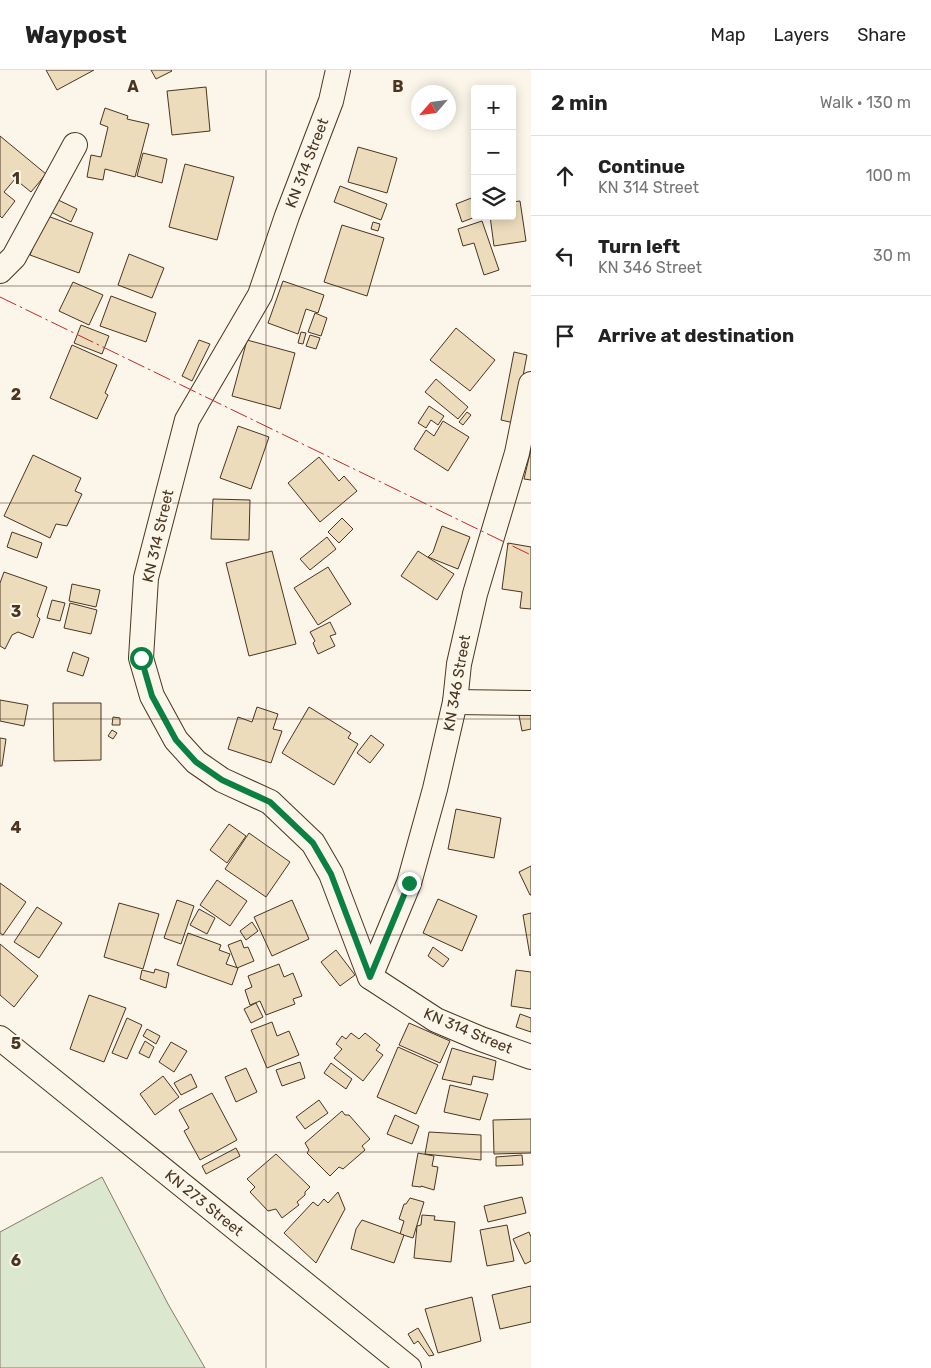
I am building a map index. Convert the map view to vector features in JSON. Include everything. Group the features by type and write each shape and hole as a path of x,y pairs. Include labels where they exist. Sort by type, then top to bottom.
{"street":[{"name":"KN 314 Street","path":"338,70 331,101 287,216 260,295 187,420 146,578 141,658 152,696 176,740 196,762 222,780 270,802 313,843 331,874 370,977 436,1020 531,1057"},
{"path":"0,270 14,258 75,145"},
{"name":"KN 346 Street","path":"370,977 409,883 435,789 455,702 459,664 475,594 517,453 531,384"},
{"path":"455,702 531,702"},
{"name":"KN 273 Street","path":"0,1038 410,1368"}],"green space":[{"path":"102,1177 168,1304 205,1368 0,1368 0,1232"}],"building":[{"path":"46,70 94,70 57,90"},
{"path":"151,70 171,70 172,71 156,79"},
{"path":"206,87 210,131 172,135 167,91"},
{"path":"105,108 128,116 127,119 149,124 135,177 105,169 103,180 87,177 91,155 101,157 108,127 100,124"},
{"path":"0,136 46,174 31,192 15,179 4,192 15,201 2,218 0,216"},
{"path":"358,147 397,158 387,193 348,182"},
{"path":"143,153 167,159 162,183 137,176"},
{"path":"185,164 234,177 217,240 169,227"},
{"path":"340,186 387,204 381,220 334,202"},
{"path":"52,197 77,209 71,222 47,210"},
{"path":"471,198 471,219 462,222 456,204"},
{"path":"520,201 526,241 494,246 491,220 516,220 516,202"},
{"path":"45,215 93,233 79,273 30,255"},
{"path":"482,221 499,270 484,275 474,243 463,246 458,229"},
{"path":"373,222 380,224 378,231 371,229"},
{"path":"342,225 384,238 367,296 324,282"},
{"path":"129,254 164,268 152,298 118,285"},
{"path":"283,281 324,295 318,313 306,309 298,334 268,323"},
{"path":"73,282 103,295 89,325 59,311"},
{"path":"111,296 156,313 146,342 100,326"},
{"path":"315,313 327,318 321,336 308,332"},
{"path":"81,325 109,336 102,354 74,343"},
{"path":"456,328 495,360 470,391 430,360"},
{"path":"301,332 306,333 303,344 298,343"},
{"path":"310,335 320,338 316,349 306,346"},
{"path":"199,340 210,344 192,381 182,376"},
{"path":"247,340 295,353 280,409 232,396"},
{"path":"72,345 117,365 105,393 108,395 97,419 50,398"},
{"path":"514,352 527,355 514,423 501,420"},
{"path":"436,379 468,407 458,419 425,392"},
{"path":"429,406 444,416 438,425 431,420 426,428 418,423"},
{"path":"467,412 471,415 463,425 459,422"},
{"path":"443,421 469,437 448,471 414,449 426,430 434,436"},
{"path":"238,426 269,437 251,489 220,478"},
{"path":"531,449 531,480 524,479"},
{"path":"33,455 81,478 75,491 82,494 67,526 56,524 50,538 4,516"},
{"path":"319,457 339,481 344,476 357,491 320,522 288,483"},
{"path":"213,499 250,500 249,540 211,539"},
{"path":"342,518 353,529 339,543 328,532"},
{"path":"442,526 470,537 458,569 428,557 433,552"},
{"path":"12,532 42,543 37,558 7,547"},
{"path":"327,537 336,549 310,570 300,559"},
{"path":"508,543 531,547 531,609 520,608 522,592 502,589"},
{"path":"272,551 296,644 249,656 226,563"},
{"path":"418,551 454,574 437,600 401,576"},
{"path":"328,567 351,604 318,625 294,588"},
{"path":"4,572 47,587 37,616 40,619 33,638 18,632 12,635 5,649 0,646 0,583"},
{"path":"72,584 100,590 96,607 69,601"},
{"path":"52,600 65,603 60,621 47,618"},
{"path":"70,603 97,610 91,634 64,628"},
{"path":"330,622 336,634 330,636 335,646 318,654 313,643 315,641 310,632"},
{"path":"73,652 89,658 83,676 67,671"},
{"path":"0,700 28,705 24,726 0,721"},
{"path":"53,703 101,703 101,760 54,761"},
{"path":"257,707 278,714 273,729 282,731 271,763 228,749 238,717 252,722"},
{"path":"309,707 351,733 348,738 358,744 334,785 282,753"},
{"path":"531,708 531,729 522,731 518,710"},
{"path":"113,717 120,718 120,725 112,725"},
{"path":"112,730 117,733 113,739 108,736"},
{"path":"371,735 384,745 370,763 357,753"},
{"path":"0,738 6,739 2,766 0,766"},
{"path":"456,809 501,818 494,858 448,849"},
{"path":"229,824 246,836 227,863 210,850"},
{"path":"249,833 290,862 266,897 225,869"},
{"path":"531,866 531,895 530,895 519,872"},
{"path":"217,880 247,901 230,926 200,905"},
{"path":"0,883 26,902 3,935 0,933"},
{"path":"438,899 477,916 462,951 423,933"},
{"path":"177,900 194,906 181,944 164,938"},
{"path":"292,900 309,939 272,956 254,917"},
{"path":"119,903 159,914 143,969 104,957"},
{"path":"37,907 62,923 39,958 14,942"},
{"path":"199,909 215,918 207,934 190,925"},
{"path":"531,913 531,955 530,956 523,915"},
{"path":"252,922 258,931 246,940 240,931"},
{"path":"188,933 221,945 219,950 230,954 226,964 238,968 232,985 177,965"},
{"path":"241,940 244,948 248,947 254,961 237,968 228,945"},
{"path":"0,944 38,976 14,1007 0,995"},
{"path":"433,947 449,959 443,967 428,956"},
{"path":"336,950 355,975 340,986 321,962"},
{"path":"279,964 284,977 293,973 302,996 293,999 295,1004 266,1015 260,1001 250,1005 245,990 252,987 248,976"},
{"path":"155,969 169,973 166,988 140,979 142,970 154,973"},
{"path":"516,970 531,972 531,1009 511,1006"},
{"path":"89,995 126,1008 104,1062 70,1049"},
{"path":"256,1003 263,1017 251,1023 244,1009"},
{"path":"520,1014 531,1018 531,1032 516,1027"},
{"path":"127,1018 142,1025 127,1059 112,1053"},
{"path":"272,1022 277,1036 289,1031 299,1055 267,1068 251,1030"},
{"path":"409,1023 450,1041 440,1063 399,1045"},
{"path":"147,1029 160,1036 156,1044 143,1036"},
{"path":"351,1033 359,1039 365,1033 380,1045 376,1050 383,1055 363,1081 334,1058 342,1049 336,1044 342,1036 346,1039"},
{"path":"145,1041 154,1047 149,1058 139,1053"},
{"path":"171,1042 187,1051 174,1072 159,1062"},
{"path":"398,1047 438,1065 416,1114 377,1097"},
{"path":"452,1048 496,1061 493,1080 473,1076 471,1085 442,1079"},
{"path":"300,1062 305,1078 282,1086 276,1070"},
{"path":"331,1063 352,1079 346,1089 324,1073"},
{"path":"246,1068 257,1092 236,1102 225,1077"},
{"path":"191,1074 197,1087 181,1095 174,1083"},
{"path":"163,1076 179,1097 155,1115 140,1094"},
{"path":"450,1085 488,1094 480,1120 444,1112"},
{"path":"212,1093 237,1140 200,1160 184,1131 189,1128 179,1110"},
{"path":"319,1100 328,1113 305,1129 296,1117"},
{"path":"342,1111 345,1115 349,1115 370,1139 362,1146 365,1150 343,1169 339,1167 330,1176 307,1153 309,1150 305,1143"},
{"path":"395,1115 419,1126 412,1144 387,1134"},
{"path":"531,1119 531,1153 494,1154 493,1120"},
{"path":"429,1132 481,1135 481,1160 425,1154"},
{"path":"236,1148 240,1156 206,1174 202,1166"},
{"path":"418,1153 434,1156 432,1166 438,1167 434,1190 421,1186 412,1186"},
{"path":"276,1154 310,1187 297,1202 299,1205 282,1218 276,1209 268,1211 250,1192 255,1187 247,1179"},
{"path":"522,1155 523,1165 496,1166 496,1157"},
{"path":"338,1192 345,1209 316,1263 284,1233 313,1202 318,1206 324,1199 328,1203"},
{"path":"522,1197 526,1213 488,1222 484,1206"},
{"path":"410,1198 424,1202 413,1238 400,1234 404,1221 399,1219 404,1204"},
{"path":"422,1215 435,1216 434,1220 455,1222 451,1262 414,1258 417,1226 421,1225"},
{"path":"362,1220 404,1235 394,1263 351,1249 356,1229"},
{"path":"507,1225 514,1261 487,1266 480,1230"},
{"path":"529,1232 531,1237 531,1261 525,1264 513,1239"},
{"path":"531,1286 531,1322 500,1329 492,1295"},
{"path":"472,1297 481,1341 438,1353 425,1309"},
{"path":"418,1328 434,1355 429,1356 418,1341 414,1344 408,1334"}],"power":[{"path":"0,297 531,555"}],"route":[{"path":"141,658 152,696 176,740 196,762 222,780 270,802 313,843 331,874 370,977 409,883"}]}
